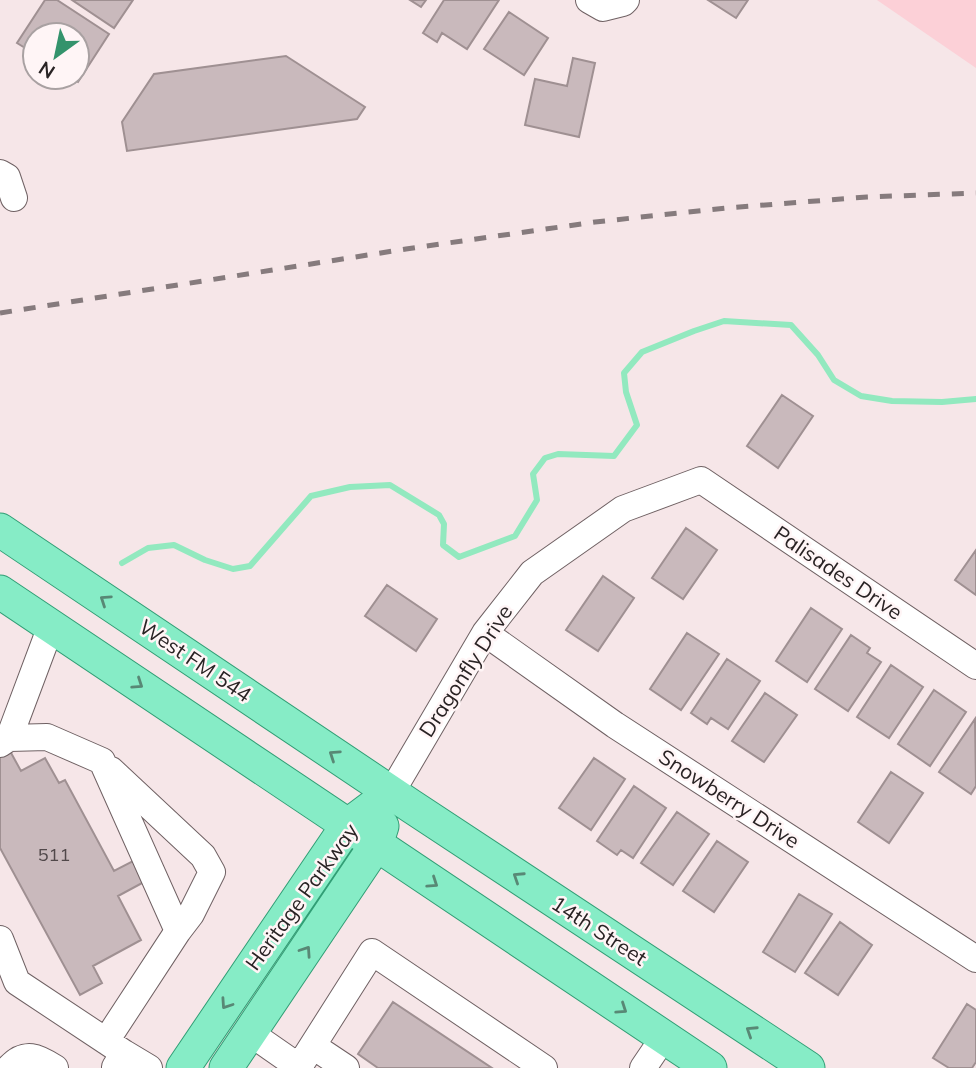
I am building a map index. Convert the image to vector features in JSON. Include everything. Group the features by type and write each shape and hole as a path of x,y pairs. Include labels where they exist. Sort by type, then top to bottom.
{"main road":[{"name":"West FM 544","path":"0,530 391,793"},
{"path":"0,592 710,1068"},
{"name":"Heritage Parkway","path":"183,1068 347,826 391,793"},
{"name":"Heritage Parkway","path":"226,1068 376,845 391,793"},
{"name":"14th Street","path":"391,793 808,1068"}],"street":[{"path":"0,173 7,177 14,198"},
{"name":"Dragonfly Drive","path":"391,793 485,633 532,573 623,509 701,480"},
{"name":"Palisades Drive","path":"701,480 976,666"},
{"path":"51,626 5,741 47,737 102,761 203,856 212,872 191,914 178,931 115,1054"},
{"name":"Snowberry Drive","path":"485,633 615,725 976,959"},
{"path":"102,761 178,931"},
{"path":"0,939 17,982 115,1054 149,1068"},
{"path":"303,1062 372,952 544,1068"},
{"path":"250,1033 303,1062 346,1068"},
{"path":"643,1068 664,1037"},
{"path":"9,1068 16,1060 33,1057 42,1059 55,1068"}],"shaded area":[{"path":"877,0 976,0 976,68"}],"building":[{"path":"45,0 57,0 89,21 31,21"},
{"path":"72,0 133,0 114,28"},
{"path":"410,0 426,0 421,7"},
{"path":"444,0 499,0 467,49 442,33 437,42 423,33"},
{"path":"708,0 748,0 736,18"},
{"path":"509,12 548,38 524,75 484,49"},
{"path":"91,22 109,34 91,62"},
{"path":"286,56 365,107 357,119 127,151 122,122 154,74"},
{"path":"573,58 595,63 579,137 525,125 535,79 567,86"},
{"path":"782,395 813,416 778,468 747,446"},
{"path":"686,528 717,550 683,599 652,578"},
{"path":"976,550 976,595 955,580"},
{"path":"603,576 634,598 598,651 566,630"},
{"path":"387,585 437,619 416,651 365,616"},
{"path":"811,608 842,629 807,682 776,661"},
{"path":"687,633 719,654 681,710 650,689"},
{"path":"851,635 870,648 867,653 881,662 848,711 815,689"},
{"path":"727,659 760,681 728,729 711,718 707,724 691,713"},
{"path":"891,665 923,687 889,738 857,717"},
{"path":"934,690 966,712 930,766 898,744"},
{"path":"765,693 797,715 764,762 732,741"},
{"path":"975,719 976,786 971,794 939,772"},
{"path":"10,751 21,771 45,758 59,783 65,780 114,871 133,861 144,882 118,896 141,940 93,966 102,983 80,995 0,848 0,756"},
{"path":"594,758 625,779 591,830 559,808"},
{"path":"891,772 923,793 889,843 858,822"},
{"path":"634,786 666,808 633,858 621,850 617,855 597,841"},
{"path":"677,812 709,834 673,885 641,863"},
{"path":"717,841 748,862 714,912 683,891"},
{"path":"799,894 832,914 795,972 763,952"},
{"path":"840,922 872,945 838,995 805,973"},
{"path":"393,1002 492,1068 378,1068 358,1054"},
{"path":"967,1004 976,1010 976,1062 972,1068 949,1068 933,1058"}],"waterway":[{"path":"122,563 148,548 174,545 205,560 233,569 250,566 311,496 350,487 390,485 439,515 444,524 443,545 459,557 515,536 537,500 533,474 545,458 558,454 614,456 637,425 626,392 624,373 642,352 724,321 791,325 818,355 834,380 861,396 892,401 942,402 976,399"}],"railway":[{"path":"0,313 595,222 867,197 976,193"}]}
